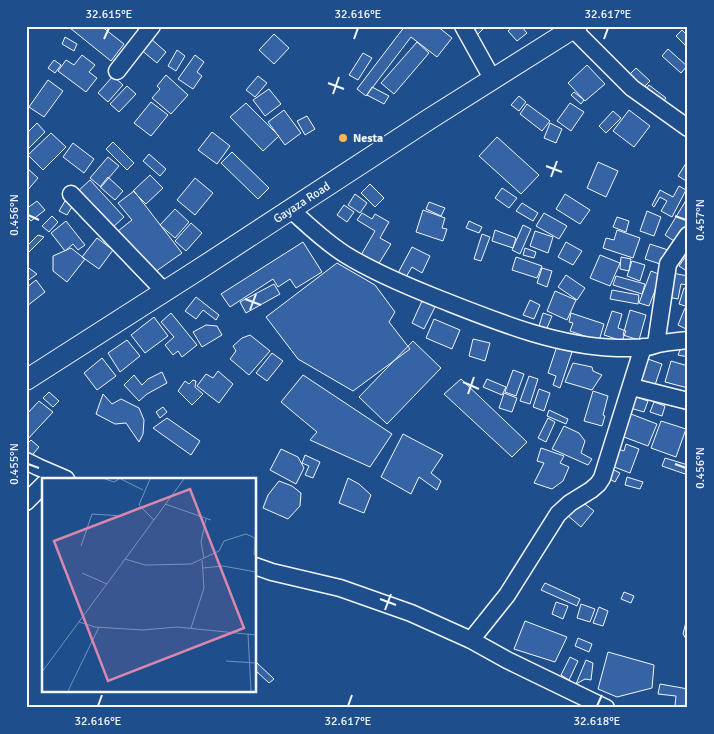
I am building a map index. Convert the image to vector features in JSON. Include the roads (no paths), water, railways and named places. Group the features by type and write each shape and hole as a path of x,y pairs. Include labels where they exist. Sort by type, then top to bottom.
{"main road":[{"name":"Gayaza Road","path":"26,380 431,118 575,28"}],"street":[{"path":"117,71 152,26"},
{"path":"462,26 493,80"},
{"path":"575,28 632,88 688,128"},
{"path":"70,194 164,291"},
{"path":"290,209 328,242 351,258 374,270 478,314 560,341 617,348 650,346 688,340"},
{"path":"471,640 507,595 558,514 570,503 591,490 602,478 632,387 650,346 668,264 688,236"},
{"path":"632,387 688,401"},
{"path":"26,461 52,478"},
{"path":"26,502 42,488"},
{"path":"256,566 340,588 411,613 471,640 507,660 606,708"}],"place":[{"name":"Nesta","path":"343,138"}]}
